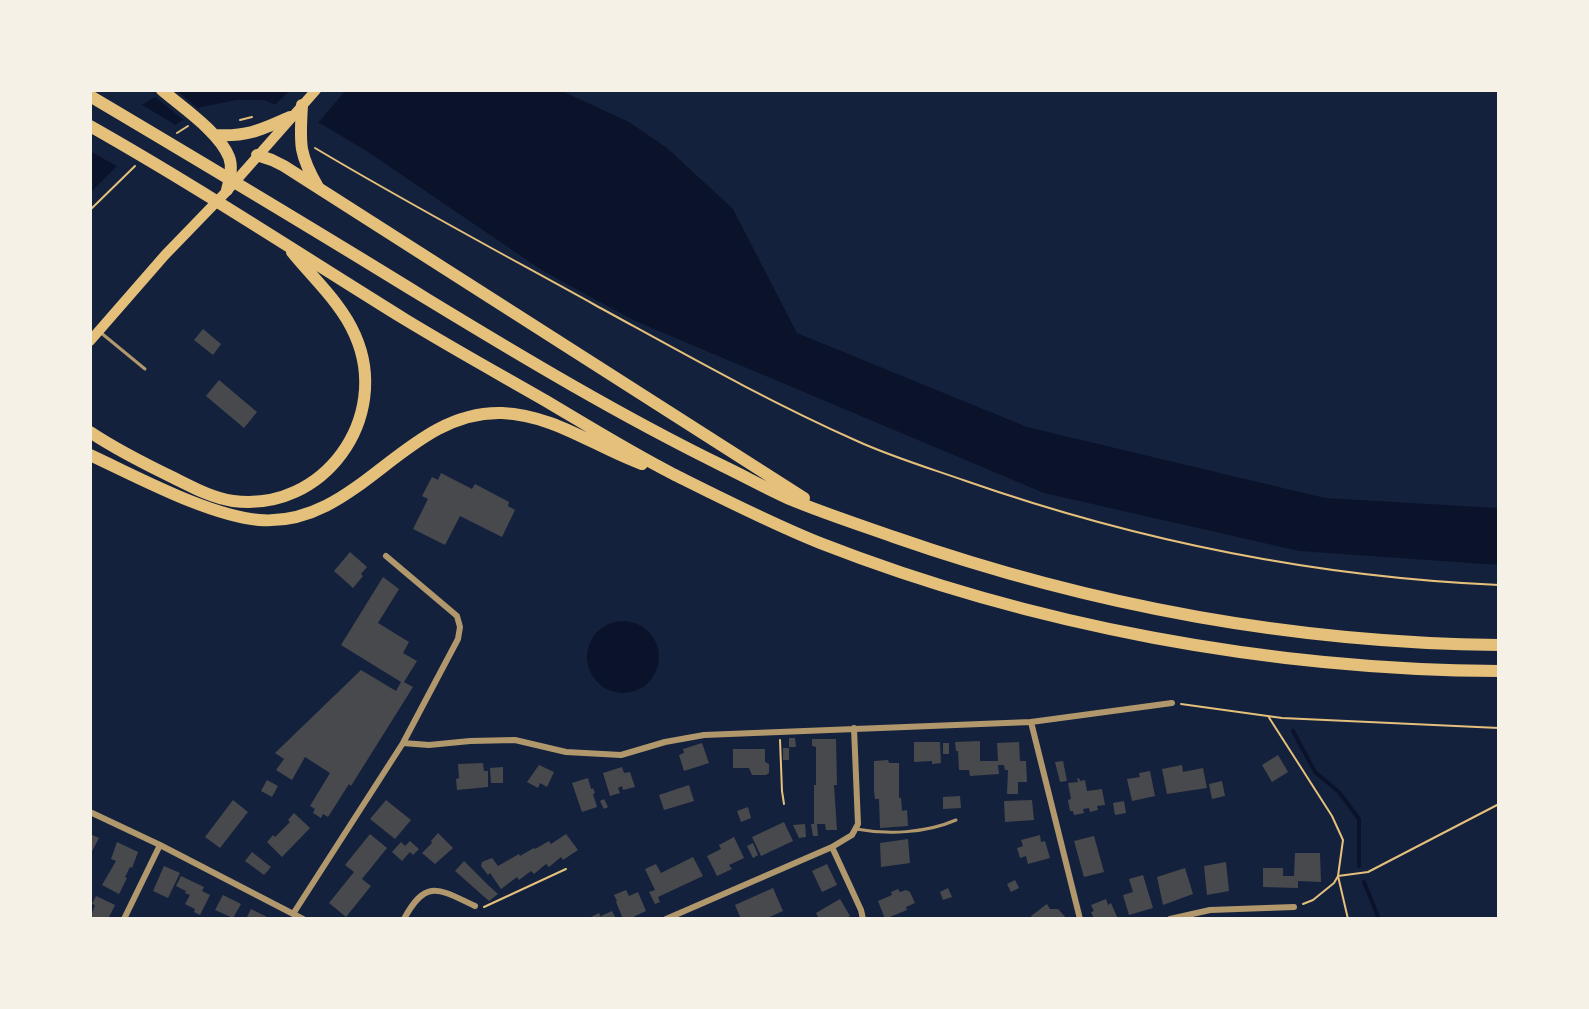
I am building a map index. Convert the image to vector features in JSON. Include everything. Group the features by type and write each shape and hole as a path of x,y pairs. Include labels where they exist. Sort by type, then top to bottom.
{"highway":[{"path":"162,90 214,135 224,148 230,159 231,176 227,190"},
{"path":"90,96 298,219 546,372 680,445 790,499 969,563 1068,590 1191,617 1278,631 1437,644 1499,645"},
{"path":"302,105 301,153 320,191"},
{"path":"214,135 234,136 270,132 291,117"},
{"path":"90,126 284,242 408,322 674,475 819,542 962,591 1048,616 1157,638 1280,657 1434,671 1499,671"},
{"path":"257,155 284,166 830,514"},
{"path":"90,432 119,452 139,462 201,492 229,501 251,502 289,494 304,487 328,470 347,446 360,419 365,396 363,361 356,336 348,322 284,242"},
{"path":"90,455 204,505 237,516 260,520 297,517 324,508 357,488 427,435 462,418 489,414 509,414 543,420 625,458 674,475"}],"main road":[{"path":"291,117 316,90"},
{"path":"90,341 165,255 227,190 257,155 270,132"}],"street":[{"path":"293,914 403,743 458,639 460,627 458,616 386,556"},
{"path":"403,743 429,745 515,740 566,752 621,755 665,742 704,735 1031,722 1172,703"},
{"path":"1031,722 1080,919"},
{"path":"666,919 832,847 852,835 856,829 854,728"},
{"path":"90,812 160,845 303,919"},
{"path":"124,919 160,845"},
{"path":"832,847 863,919"},
{"path":"404,919 414,902 430,890 440,891 475,906"},
{"path":"1170,919 1210,910 1294,907"}],"lane":[{"path":"99,330 145,369"},
{"path":"856,829 885,832 929,829 956,820"}],"path":[{"path":"314,148 382,188 715,370 857,441 882,451 1002,494 1085,519 1220,551 1269,561 1362,574 1499,585"},
{"path":"90,210 125,174"},
{"path":"1172,703 1268,716 1499,728"},
{"path":"1268,716 1332,816 1343,840 1338,876 1348,919"},
{"path":"780,731 784,804"},
{"path":"1338,876 1368,872 1499,804"},
{"path":"475,906 484,907 566,869"},
{"path":"1294,907 1313,900 1334,883 1338,876"}],"water":[{"path":"167,90 560,90 629,122 667,148 733,209 797,333 1027,427 1325,498 1499,508 1499,565 1299,551 1044,493 635,321 543,271 368,152 323,125 264,100 237,100 201,107 117,166 90,193 90,146 138,107"},
{"path":"623,621 637,624 649,631 656,643 659,657 656,671 649,683 637,690 623,693 609,690 597,683 590,671 587,657 590,643 597,631 609,624"}],"pier":[{"path":"161,90 176,90 201,111 186,122 153,95"},
{"path":"290,90 346,90 316,125 273,107"},
{"path":"139,103 179,127 120,168 90,151 90,142"}],"building":[{"path":"203,329 221,344 213,355 194,340"},
{"path":"219,380 257,412 244,428 206,396"},
{"path":"441,473 472,489 475,484 509,502 508,506 515,510 502,537 460,516 445,545 413,529 428,499 422,496 432,477 438,480"},
{"path":"350,552 367,567 353,588 334,571"},
{"path":"383,577 399,589 378,623 409,642 403,653 417,661 404,682 413,687 351,786 349,784 328,817 323,814 321,818 313,813 315,809 310,806 330,773 305,757 292,780 276,770 284,759 275,753 361,670 396,691 401,682 341,645"},
{"path":"789,738 795,738 796,747 789,747"},
{"path":"812,739 836,739 837,785 834,785 837,830 826,830 825,824 817,824 818,836 813,836 811,824 814,824 814,785 816,785 816,747 812,746"},
{"path":"980,741 980,761 998,761 997,743 1019,742 1020,761 1026,761 1027,782 1018,782 1018,794 1007,794 1008,770 1005,770 1004,765 998,765 999,774 970,776 969,770 959,770 955,742"},
{"path":"914,742 940,742 941,763 914,762"},
{"path":"702,743 709,763 684,771 679,755 684,753 683,749"},
{"path":"943,743 949,743 949,754 943,754"},
{"path":"783,748 789,748 789,760 783,760"},
{"path":"733,749 765,749 765,762 769,764 769,773 752,775 749,768 733,768"},
{"path":"1278,755 1288,772 1272,782 1262,765"},
{"path":"888,760 889,763 899,763 899,798 901,798 902,811 907,810 908,826 880,828 879,799 875,799 874,791 874,761"},
{"path":"1063,761 1067,781 1060,782 1055,762"},
{"path":"483,763 484,771 488,771 488,787 457,790 458,764"},
{"path":"539,765 554,772 547,787 540,783 538,788 527,782"},
{"path":"1182,765 1183,772 1203,768 1207,788 1167,794 1162,769"},
{"path":"503,767 503,783 491,783 490,768"},
{"path":"622,767 624,773 630,772 635,787 623,790 622,786 618,788 620,793 610,796 603,773"},
{"path":"1150,771 1155,796 1132,801 1127,779 1140,777 1139,773"},
{"path":"588,778 591,789 593,788 595,793 593,794 597,807 582,812 572,783"},
{"path":"1079,778 1080,781 1085,780 1087,791 1102,789 1105,805 1097,806 1098,810 1090,812 1089,808 1083,809 1084,813 1074,815 1073,811 1070,811 1068,800 1071,799 1068,783 1078,782"},
{"path":"267,780 278,786 272,797 261,791"},
{"path":"1222,781 1225,796 1212,799 1209,784"},
{"path":"689,785 694,801 664,810 659,795"},
{"path":"960,796 961,808 943,809 943,797"},
{"path":"604,799 608,807 604,809 600,801"},
{"path":"233,800 248,812 220,848 205,837"},
{"path":"386,800 411,820 395,839 370,819"},
{"path":"1032,800 1034,820 1005,822 1004,801"},
{"path":"1124,801 1126,813 1115,815 1113,803"},
{"path":"748,807 751,818 741,822 737,811"},
{"path":"294,813 310,828 282,857 267,842 290,822 288,820"},
{"path":"784,822 793,841 761,856 752,837"},
{"path":"805,824 806,837 799,838 793,825"},
{"path":"438,833 453,848 435,864 422,853"},
{"path":"90,834 99,838 90,855"},
{"path":"370,834 387,848 362,879 371,886 346,917 329,903 354,872 345,865"},
{"path":"566,834 578,850 563,860 561,857 549,867 546,864 534,874 531,871 519,880 517,877 501,889 490,873 488,875 481,866 482,862 492,858 498,866 549,841 551,844"},
{"path":"1040,835 1041,842 1045,841 1050,858 1028,864 1026,856 1020,858 1017,848 1023,846 1021,840"},
{"path":"1094,836 1104,872 1084,877 1074,841"},
{"path":"734,837 744,858 729,865 732,869 717,876 707,856 721,849 719,845"},
{"path":"908,839 910,863 881,867 880,843"},
{"path":"410,841 419,849 413,855 410,852 402,861 392,852 401,842 405,846"},
{"path":"117,842 138,852 119,894 102,885 116,861 111,859"},
{"path":"753,843 758,855 753,858 747,846"},
{"path":"252,852 271,867 264,875 245,861"},
{"path":"1295,853 1320,853 1321,882 1298,881 1298,888 1263,887 1263,868 1283,868 1283,876 1294,876"},
{"path":"693,857 703,876 658,897 660,902 655,904 649,892 655,890 645,869 656,864 661,873"},
{"path":"464,861 498,894 489,901 455,871"},
{"path":"1226,862 1229,891 1207,895 1204,866"},
{"path":"827,864 837,885 822,892 812,871"},
{"path":"164,866 180,873 168,898 153,891"},
{"path":"1185,868 1193,894 1163,905 1157,877"},
{"path":"1143,875 1153,908 1129,915 1123,895 1133,892 1129,879"},
{"path":"181,876 204,887 202,891 210,895 200,915 194,912 195,909 185,904 190,895 176,886"},
{"path":"1015,880 1019,888 1011,892 1007,884"},
{"path":"773,888 783,911 765,919 741,919 735,905"},
{"path":"948,888 952,897 943,900 940,892"},
{"path":"898,889 900,892 906,890 910,892 915,903 906,907 907,910 885,919 878,901 892,895 891,892"},
{"path":"626,890 629,896 638,892 646,911 633,917 634,919 623,919 614,895"},
{"path":"223,895 241,904 233,918 215,910"},
{"path":"96,896 115,905 108,919 90,919 95,905 92,904"},
{"path":"840,899 850,916 845,919 819,919 816,913"},
{"path":"1106,899 1108,905 1111,903 1118,919 1094,919 1091,905"},
{"path":"1047,904 1050,909 1058,909 1067,919 1033,919 1031,916"},
{"path":"251,909 267,917 266,919 246,919"},
{"path":"612,911 616,919 603,919 601,916"},
{"path":"599,913 602,919 587,919"}],"waterway":[{"path":"1293,731 1315,772 1339,792 1359,819 1359,866"},
{"path":"1364,882 1379,919"}]}
